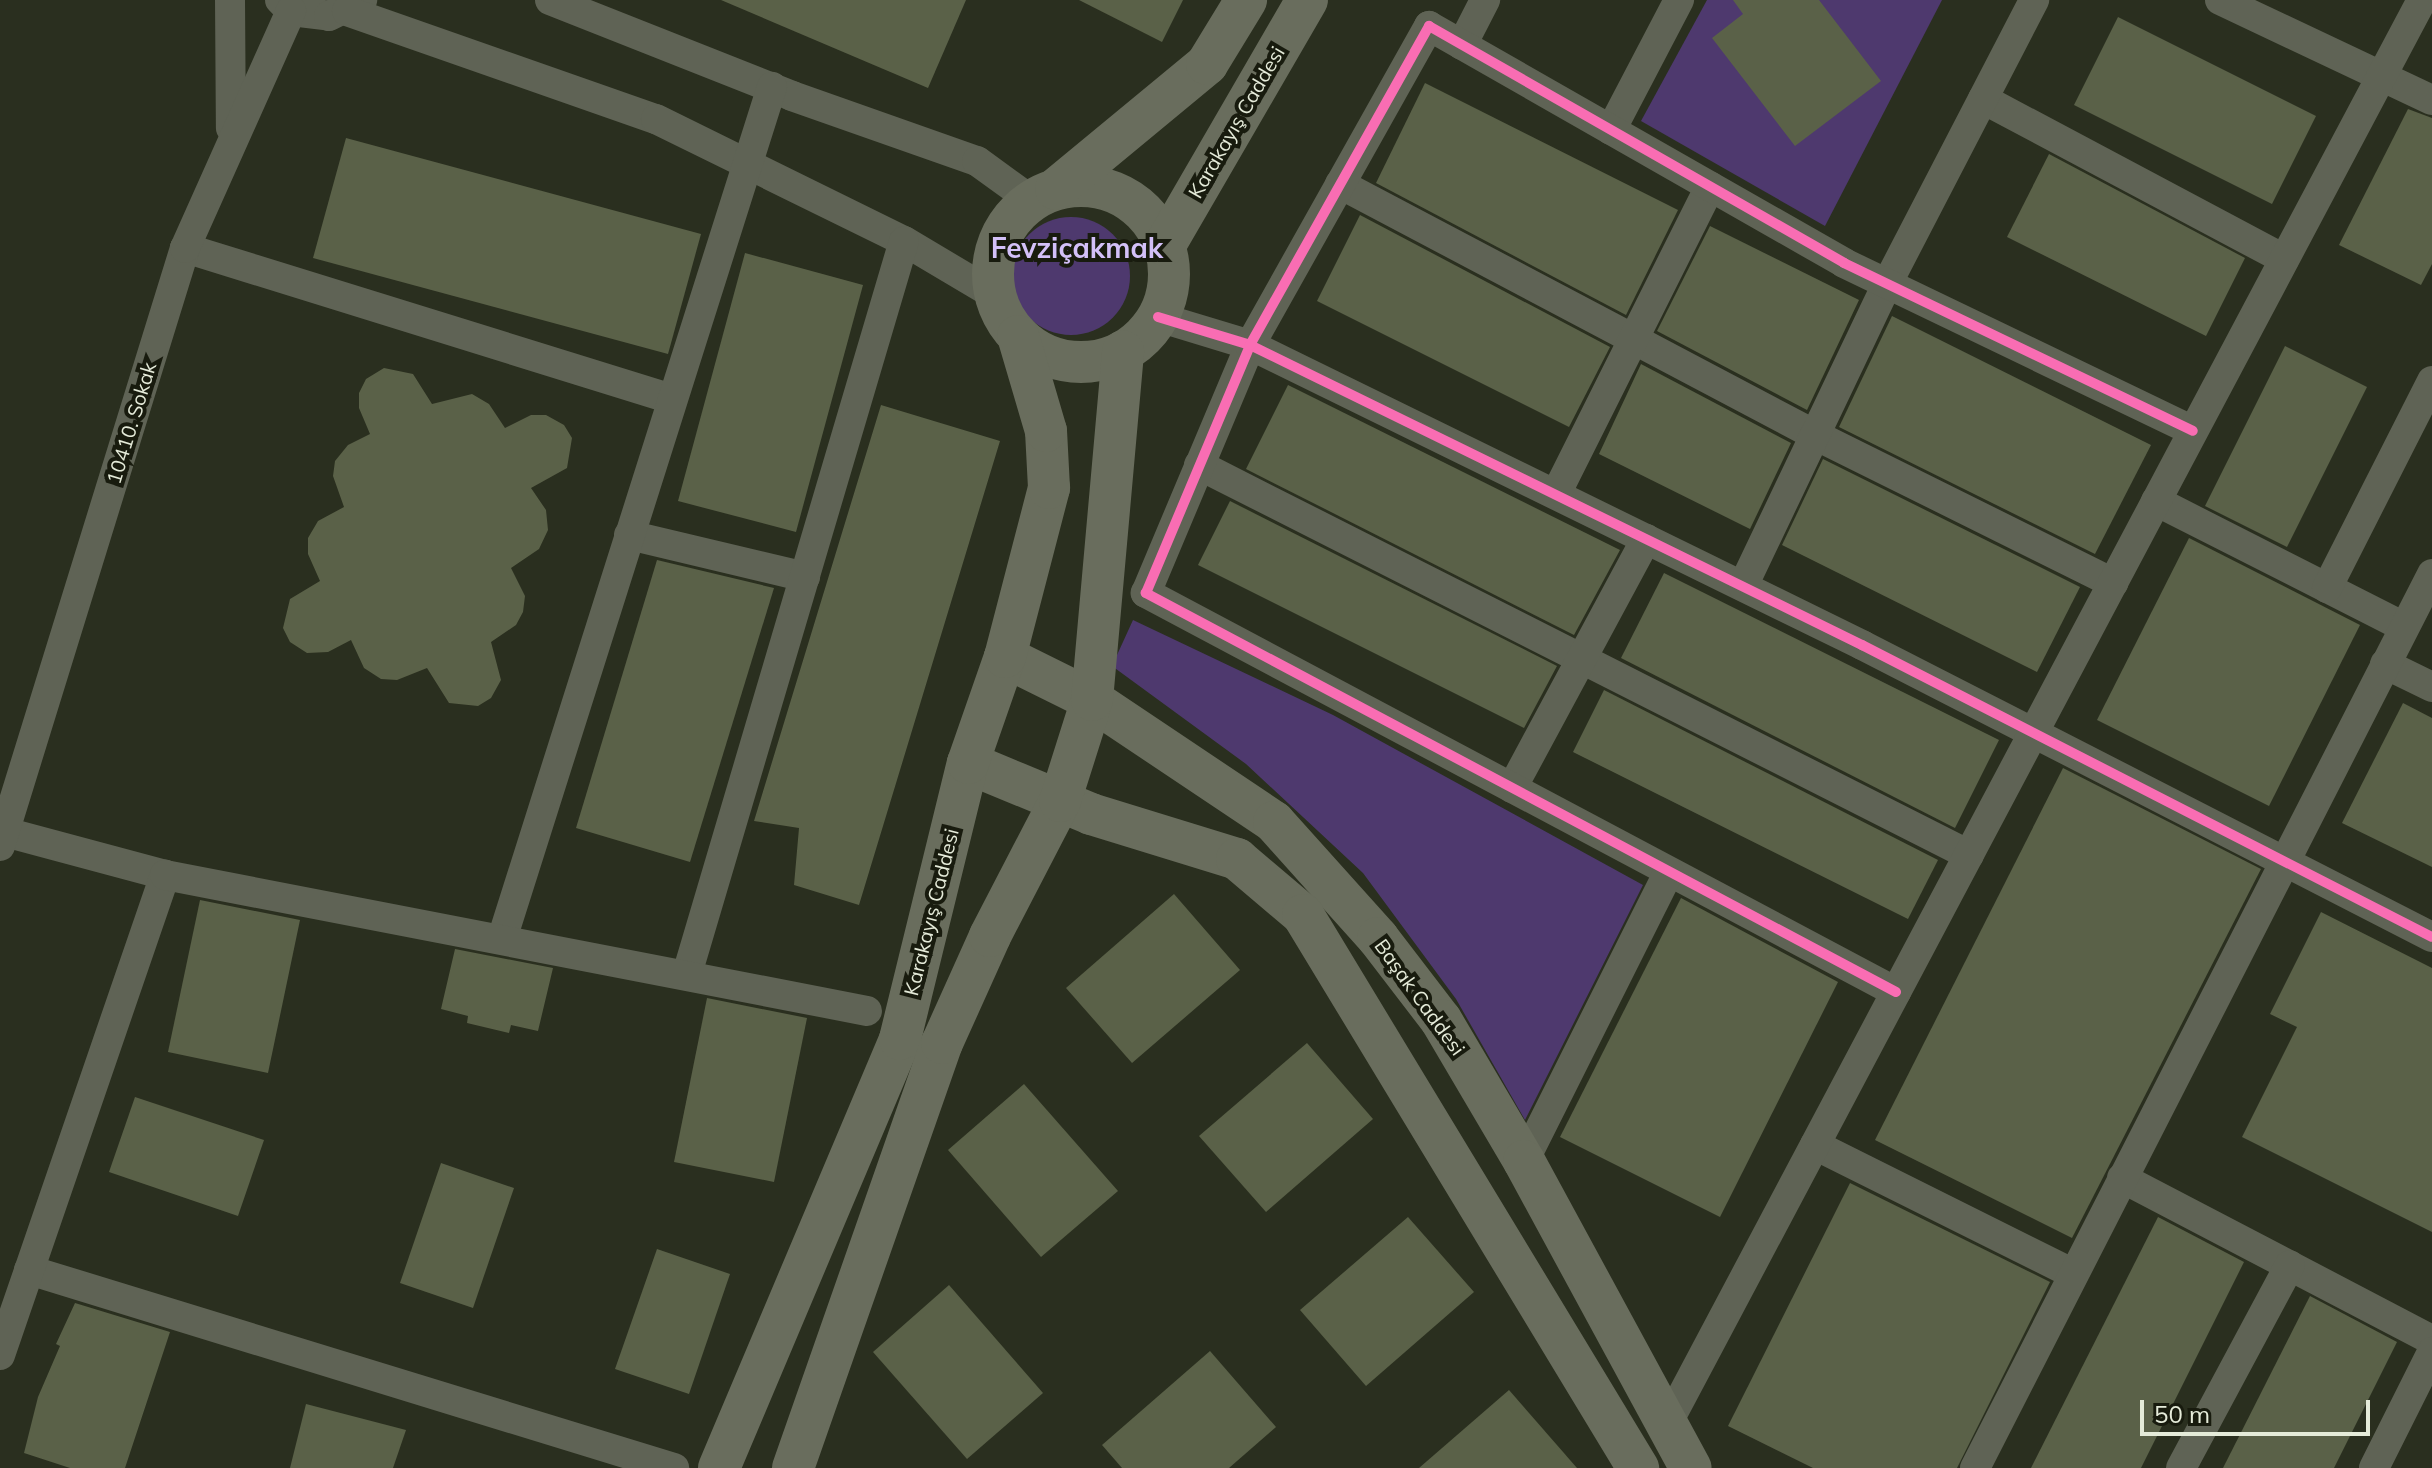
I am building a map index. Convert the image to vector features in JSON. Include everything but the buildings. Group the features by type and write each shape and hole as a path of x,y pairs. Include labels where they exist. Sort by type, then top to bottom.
{"main road":[{"path":"1044,195 1109,190 1133,202 1152,221 1165,245 1170,269 1158,317 1123,351 1095,361 1065,360 1037,350 1018,336 995,295 998,242 1012,219 1207,64 1246,0"},
{"name":"Karakayış Caddesi","path":"1165,245 1307,0"},
{"name":"Karakayış Caddesi","path":"719,1468 900,1039 968,763 1005,657 1049,488 1046,431 1018,336"},
{"path":"793,1468 942,1043 990,936 1060,801 1092,700 1123,351"},
{"name":"Başak Caddesi","path":"1005,657 1092,700 1274,822 1378,938 1441,1020 1524,1161 1691,1468"},
{"path":"968,763 1060,801 1237,859 1303,915 1638,1468"}],"street":[{"path":"230,0 231,138"},
{"path":"550,0 772,87 977,161 1044,195"},
{"path":"1462,45 1485,0"},
{"path":"1611,130 1679,0"},
{"path":"1743,586 1887,284 2034,0"},
{"path":"2220,0 2432,100"},
{"path":"1667,1424 2422,0"},
{"path":"286,5 319,16 354,5 656,119 904,241 995,295"},
{"name":"10410. Sokak","path":"2,839 185,248 286,5"},
{"path":"1896,992 1146,593 1250,345 1429,26 1887,284 2193,431"},
{"path":"502,939 772,87"},
{"path":"1983,99 2284,259"},
{"path":"1340,184 1815,435 2113,583"},
{"path":"1556,494 1710,186"},
{"path":"687,974 904,241"},
{"path":"185,248 672,399"},
{"path":"1158,317 1250,345 1743,586 2432,937"},
{"path":"2327,588 2432,381"},
{"path":"1199,465 1584,655 1969,855"},
{"path":"2156,501 2404,627"},
{"path":"629,535 805,577"},
{"path":"1512,788 1646,539"},
{"path":"1975,1468 2282,861 2432,574"},
{"path":"2385,664 2432,687"},
{"path":"2,839 165,875 867,1011"},
{"path":"1524,1161 1669,872"},
{"path":"0,1355 165,875"},
{"path":"1815,1145 2074,1274"},
{"path":"2122,1178 2432,1340"},
{"path":"2181,1468 2290,1265"},
{"path":"29,1270 674,1468"},
{"path":"2374,1468 2432,1352"}],"shaded area":[{"path":"1707,0 1942,0 1825,226 1641,121"},
{"path":"1071,217 1094,221 1113,234 1126,253 1130,276 1126,299 1113,318 1094,331 1071,335 1048,331 1029,318 1016,299 1012,276 1016,253 1029,234 1048,221"},
{"path":"1133,620 1333,715 1643,885 1525,1120 1456,999 1363,873 1246,764 1112,666"}],"cycle path":[{"path":"1896,992 1146,593 1250,345 1429,26 1844,263 2193,431"},
{"path":"1158,317 1250,345 1862,645 2432,937"}],"district":[{"name":"Fevziçakmak","path":"1077,248"}]}
